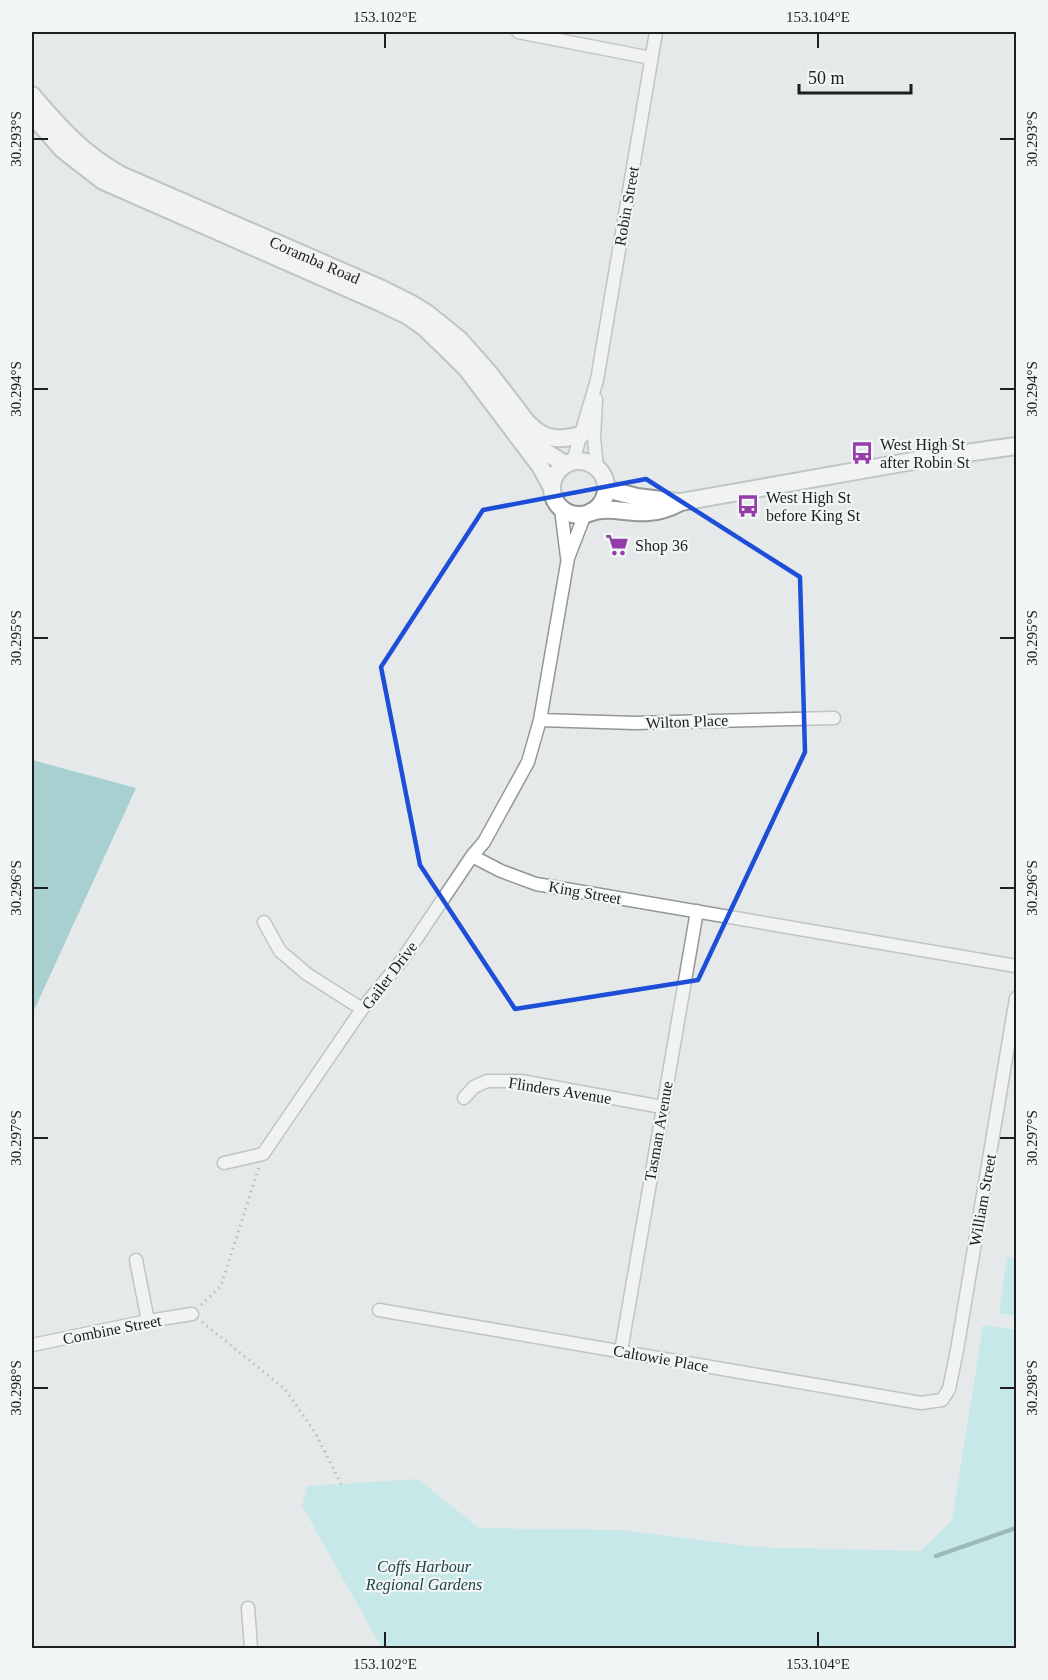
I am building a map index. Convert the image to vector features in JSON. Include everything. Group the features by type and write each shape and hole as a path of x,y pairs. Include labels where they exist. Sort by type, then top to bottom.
{"main road":[{"name":"Coramba Road","path":"32,95 62,130 102,165 131,180 380,288 428,314 460,340 490,374 529,425 538,445 544,451 569,463"},
{"name":"Coramba Road","path":"32,115 63,150 103,181 381,303 417,322 466,368 540,466 552,486"},
{"path":"529,425 536,432 548,438 567,439 581,435"},
{"path":"588,513 601,502 606,489 602,474 590,463 582,461 569,463 558,470 554,477 552,495 561,508 569,513 588,513 600,509 650,513 681,502 930,458 1017,446"},
{"path":"606,489 637,497 681,502"}],"street":[{"path":"518,32 651,58"},
{"name":"Robin Street","path":"597,468 594,438 597,380 656,32"},
{"name":"Robin Street","path":"569,463 581,435 597,380"},
{"path":"561,508 568,558"},
{"path":"472,856 484,842 528,762 540,720 568,558 588,513"},
{"name":"Wilton Place","path":"540,720 634,723 834,718"},
{"name":"King Street","path":"472,856 501,871 536,884 1017,966"},
{"name":"Gailer Drive","path":"263,1154 362,1009 402,960 472,856"},
{"name":"Tasman Avenue","path":"621,1351 697,911"},
{"path":"264,922 280,951 307,974 362,1009"},
{"name":"William Street","path":"942,1400 949,1389 957,1350 1017,998"},
{"name":"Flinders Avenue","path":"464,1098 474,1087 487,1081 521,1081 662,1107"},
{"path":"224,1163 263,1154"},
{"path":"136,1260 148,1321"},
{"name":"Caltowie Place","path":"379,1310 921,1403 942,1400"},
{"name":"Combine Street","path":"32,1345 192,1314"},
{"path":"248,1608 251,1648"}],"path":[{"path":"263,1154 221,1286 192,1314 285,1389 316,1434 341,1484"}],"highlighted area":[{"path":"646,479 800,577 805,752 698,980 515,1009 420,865 381,667 483,510"}],"green space":[{"path":"1007,1257 1016,1259 1016,1316 999,1313"},
{"name":"Coffs Harbour Regional Gardens","path":"983,1325 1016,1330 1016,1648 382,1648 302,1506 307,1486 418,1479 479,1528 622,1530 754,1547 920,1551 952,1521"}],"shaded area":[{"path":"32,760 136,788 32,1012"}],"waterway":[{"path":"936,1556 1016,1528"}],"place":[{"name":"West High St after Robin St","path":"862,453"},
{"name":"West High St before King St","path":"748,506"},
{"name":"Shop 36","path":"617,545"}]}
